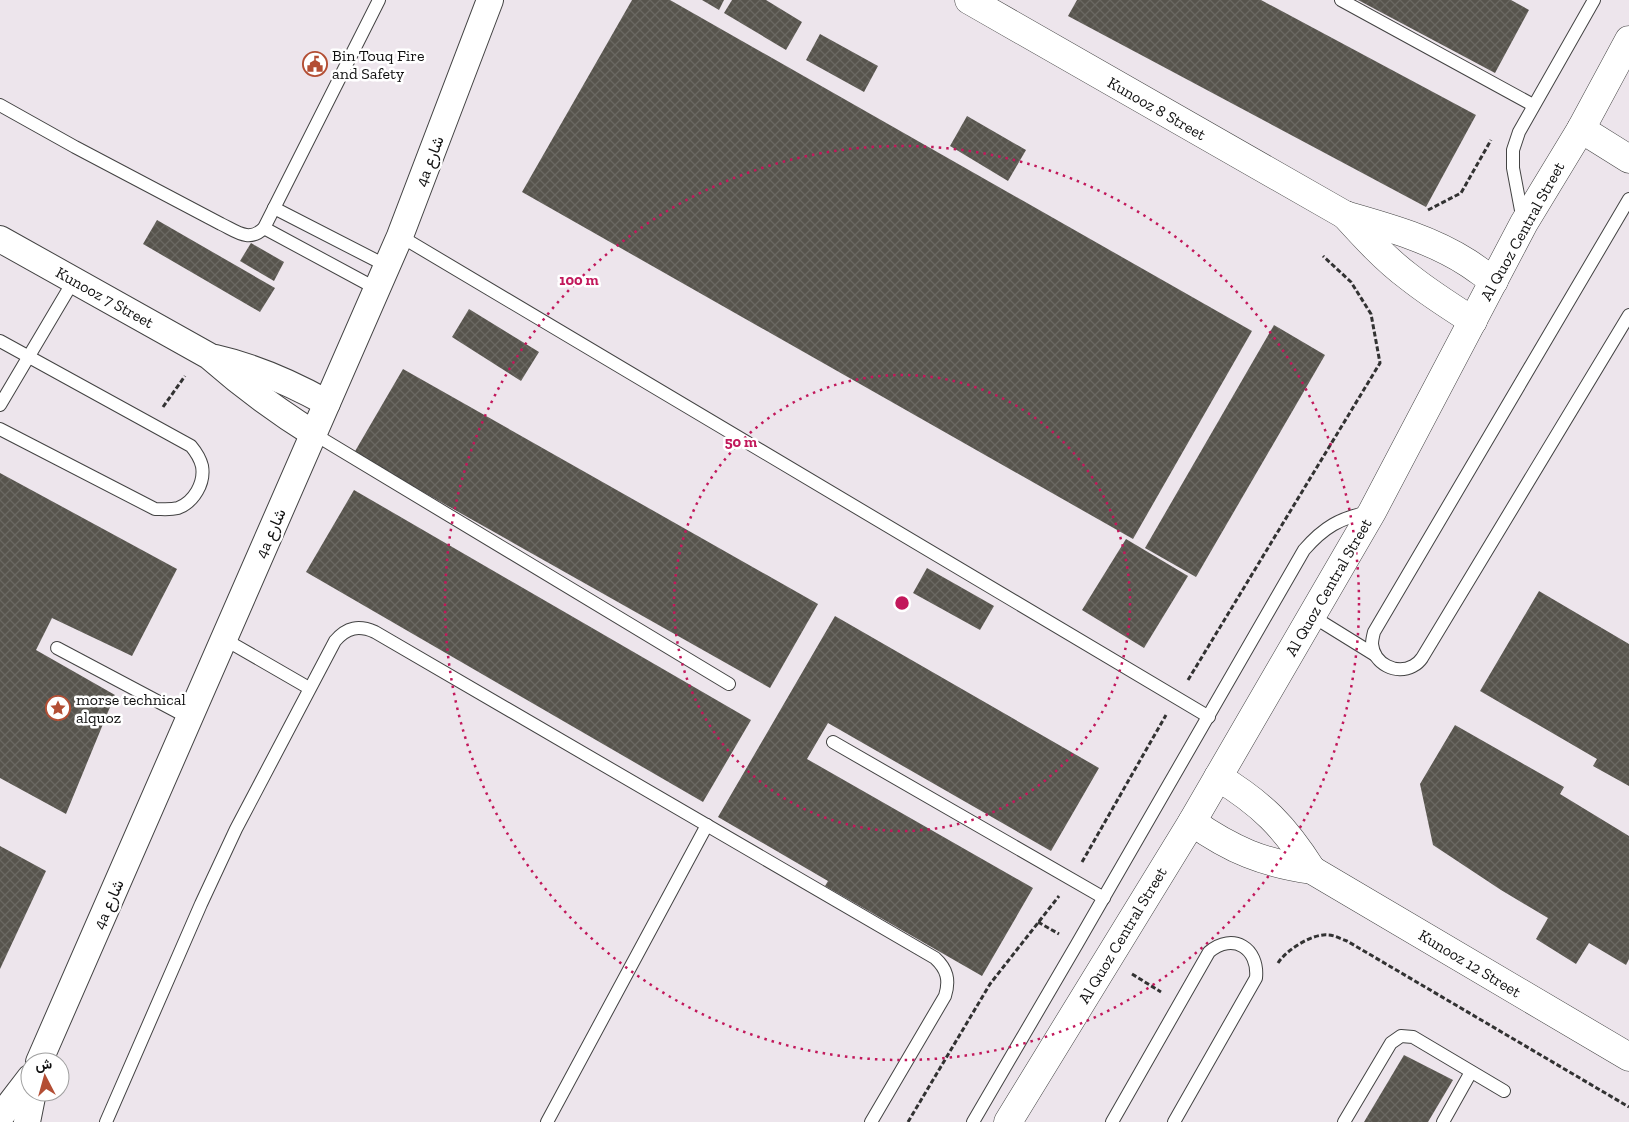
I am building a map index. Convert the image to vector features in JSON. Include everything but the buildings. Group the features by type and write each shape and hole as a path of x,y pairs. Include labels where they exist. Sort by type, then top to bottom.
{"street":[{"name":"4a شارع","path":"43,1052 400,236 490,0"},
{"name":"Kunooz 8 Street","path":"969,0 1345,215 1387,227 1428,242 1467,262 1494,281"},
{"name":"Al Quoz Central Street","path":"1008,1122 1192,822 1372,512 1524,223 1581,129 1629,40"},
{"path":"1581,129 1629,159"},
{"name":"Kunooz 8 Street","path":"1345,215 1375,248 1408,277 1473,321"},
{"name":"Kunooz 7 Street","path":"0,238 205,354 233,378 285,416 314,434"},
{"name":"Kunooz 7 Street","path":"205,354 270,374 327,404"},
{"name":"Kunooz 12 Street","path":"1218,777 1243,792 1270,815 1293,841 1312,870"},
{"name":"Kunooz 12 Street","path":"1192,822 1216,839 1246,854 1286,866 1312,870 1629,1056"},
{"path":"0,1117 20,1091"},
{"path":"28,1122 31,1102"}],"lane":[{"path":"0,105 84,152 240,234 252,236 259,234 264,228 379,0"},
{"path":"1341,0 1533,105"},
{"path":"1524,223 1513,168 1514,150 1519,132 1594,0"},
{"path":"1375,654 1372,644 1374,632 1629,199"},
{"path":"274,208 382,278"},
{"path":"264,228 382,278"},
{"path":"400,236 1209,717"},
{"path":"0,405 74,280"},
{"path":"1312,616 1375,654 1387,666 1403,669 1414,666 1422,658 1629,316"},
{"path":"0,340 191,446 198,456 202,468 202,480 190,501 179,508 155,509 0,429"},
{"path":"314,434 729,684"},
{"path":"973,1122 1304,550 1317,536 1333,524 1346,518 1372,512"},
{"path":"106,1122 201,904 236,829 335,641 349,629 358,627 367,628 935,958 943,966 947,976 948,986 945,996 871,1122"},
{"path":"224,639 309,688"},
{"path":"57,648 189,718"},
{"path":"834,742 1104,898"},
{"path":"547,1122 707,825"},
{"path":"1112,1122 1209,952 1216,946 1234,943 1250,952 1255,960 1256,978 1174,1122"},
{"path":"1344,1122 1391,1042 1401,1036 1413,1037 1504,1091"},
{"path":"1443,1122 1471,1072"}],"path":[{"path":"1420,210 1429,210 1461,193 1494,136"},
{"path":"151,424 205,354"}],"shaded area":[{"path":"0,0 1629,0 1629,1122 0,1122"}],"place":[{"name":"Bin Touq Fire and Safety","path":"315,64"},
{"name":"morse technical alquoz","path":"58,708"}]}
